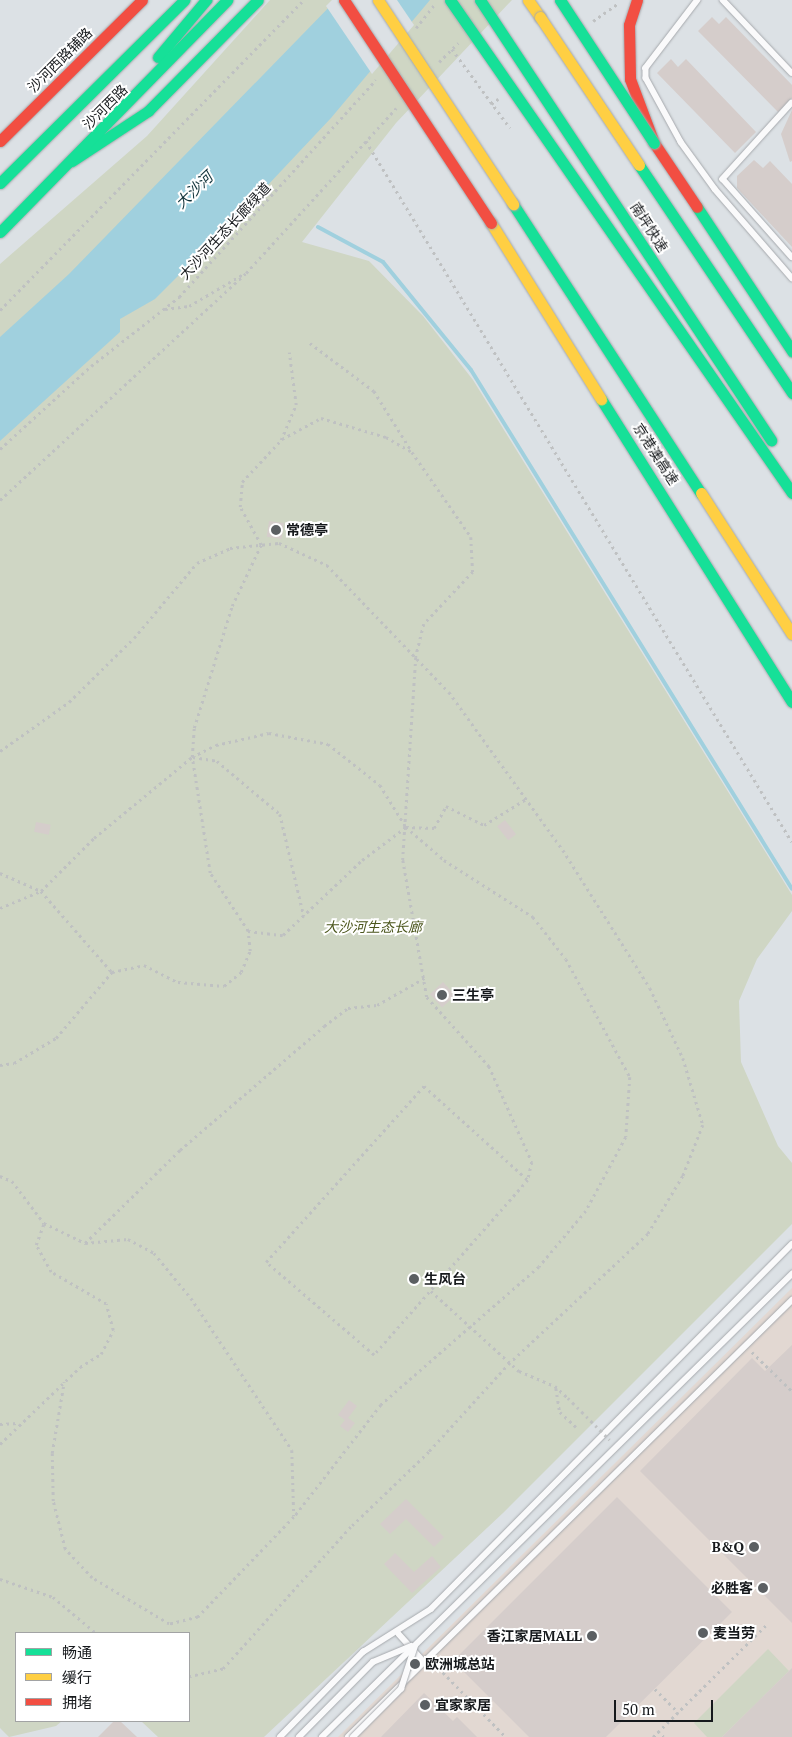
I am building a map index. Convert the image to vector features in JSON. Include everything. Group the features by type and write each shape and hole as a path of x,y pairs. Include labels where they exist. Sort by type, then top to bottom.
{"main road":[{"name":"沙河西路辅路","path":"0,141 142,0"},
{"name":"沙河西路","path":"0,183 184,0"},
{"path":"102,130 120,100 206,0"},
{"name":"沙河西路","path":"0,232 72,161 227,0"},
{"path":"72,161 148,111 258,0"},
{"name":"京港澳高速","path":"344,0 491,224 792,702"},
{"name":"京港澳高速","path":"378,0 792,634"},
{"path":"450,0 622,254 792,493"},
{"name":"南坪快速","path":"480,0 792,471"},
{"name":"南坪快速","path":"528,0 792,393"},
{"path":"560,0 792,351"},
{"path":"636,0 629,25 630,79 654,143"}],"lane":[{"path":"698,0 646,68 646,78 687,150 792,278"},
{"path":"724,0 792,72"},
{"path":"792,103 723,179 792,257"},
{"path":"280,1737 363,1652 399,1634 431,1610 595,1447 603,1431 792,1244"},
{"path":"322,1737 792,1274"},
{"path":"348,1737 792,1300"},
{"path":"399,1634 426,1660"},
{"path":"299,1737 373,1662 416,1644"},
{"path":"353,1737 402,1689 416,1644"}],"path":[{"path":"0,310 304,0"},
{"path":"412,34 438,0"},
{"path":"432,70 465,35"},
{"path":"452,49 510,128"},
{"name":"大沙河生态长廊绿道","path":"0,449 91,366 164,309 323,143 381,73"},
{"path":"0,500 246,273 399,106"},
{"path":"366,141 572,485 792,842"},
{"path":"164,309 189,306 246,273"},
{"path":"310,343 374,391 412,452 471,537 473,572 424,624 416,658 403,860 426,976 427,997 488,1066 501,1090 532,1162 528,1180 374,1356 266,1262 424,1086 528,1180"},
{"path":"281,440 296,405 289,352"},
{"path":"261,545 240,507 242,482 281,440 321,418 386,437 412,452"},
{"path":"0,751 68,702 134,638 197,563 230,548 280,543 327,566 449,692 526,799 650,988 684,1058 703,1125 683,1176 648,1234 510,1363 428,1452 351,1527 223,1669 190,1678"},
{"path":"0,1065 14,1063 56,1038 112,972 144,965 178,982 224,986 241,972 247,958 248,931 210,873 192,757 194,728 232,606 261,545"},
{"path":"0,908 41,891 94,838 192,757 216,745 269,733 328,744 380,785 406,827 444,860 533,917 566,959 630,1077 626,1137 586,1211 539,1267 381,1405 294,1517 198,1617 169,1624 124,1599 92,1578 66,1549 53,1501 52,1453 64,1382"},
{"path":"192,757 217,761 280,814 304,917"},
{"path":"248,931 283,935 362,860 406,827 434,828 446,806 484,825 493,823 526,799"},
{"path":"0,873 41,891 112,972"},
{"path":"85,1243 180,1150 324,1026 348,1008 377,1005 426,976"},
{"path":"0,1176 12,1181 44,1222 85,1243 128,1239 154,1253 191,1298 292,1450 294,1517"},
{"path":"0,1444 64,1382 101,1354 114,1330 106,1304 51,1272 36,1245 44,1222"},
{"path":"431,1291 519,1371 556,1386 616,1447"},
{"path":"746,1346 792,1391"},
{"path":"556,1386 560,1412 576,1427"},
{"path":"0,1424 20,1423"},
{"path":"0,1579 52,1597 95,1632"},
{"path":"652,1737 768,1623"},
{"path":"426,1660 506,1737"},
{"path":"655,1689 678,1712"},
{"path":"658,1731 664,1737"}],"shaded area":[{"path":"792,1288 792,1737 338,1737"}],"green space":[{"name":"大沙河生态长廊","path":"270,0 512,0 396,123 302,242 369,261 423,316 473,380 792,895 792,911 757,959 739,1001 741,1062 778,1146 792,1163 792,1224 503,1513 264,1737 158,1737 142,1722 190,1722 190,1632 15,1632 15,1722 61,1722 56,1726 9,1737 0,1728 0,264 147,136"},
{"path":"768,1649 789,1671 722,1737 707,1737 694,1723"}],"water":[{"name":"大沙河","path":"336,0 430,0 331,118 248,206 155,299 120,319 120,332 0,441 0,337 69,274"}],"pier":[{"path":"332,0 397,0 414,25 372,74 326,6"}],"building":[{"path":"712,17 719,24 726,17 792,85 792,98 778,112 698,31"},
{"path":"671,59 678,67 686,59 756,132 735,153 657,73"},
{"path":"792,110 792,161 790,162 781,134"},
{"path":"754,160 763,168 770,161 792,184 792,247 737,188 737,176"},
{"name":"常德亭","path":"269,521 284,523 282,539 267,537"},
{"path":"505,820 516,834 508,840 497,826"},
{"path":"36,822 51,825 49,835 34,832"},
{"name":"三生亭","path":"443,982 455,995 442,1007 430,994"},
{"name":"B&Q","path":"792,1345 792,1623 640,1471 752,1358 765,1371"},
{"path":"349,1400 357,1406 348,1418 355,1423 348,1432 340,1426 345,1420 338,1415"},
{"name":"香江家居MALL","path":"617,1497 732,1612 606,1737 529,1737 453,1661"},
{"path":"406,1499 444,1537 434,1547 406,1519 390,1534 380,1524"},
{"path":"395,1553 414,1572 432,1556 441,1567 412,1593 384,1564"},
{"path":"792,1668 792,1737 722,1737"},
{"name":"宜家家居","path":"424,1693 453,1721 457,1717 477,1737 381,1737"},
{"path":"113,1722 121,1722 137,1737 98,1737"}],"waterway":[{"path":"318,227 383,262 471,370 792,889"}],"traffic: fast":[{"path":"0,183 184,0"},
{"path":"158,57 206,0"},
{"path":"0,232 227,0"},
{"path":"72,161 148,111 258,0"},
{"path":"450,0 792,493"},
{"path":"480,0 771,440"},
{"path":"560,0 654,143"},
{"path":"639,165 792,393"},
{"path":"513,204 701,493"},
{"path":"697,207 792,351"},
{"path":"601,399 792,702"}],"traffic: slow":[{"path":"378,0 513,204"},
{"path":"528,0 540,17"},
{"path":"540,17 639,165"},
{"path":"491,223 601,399"},
{"path":"701,493 792,634"}],"traffic: jam":[{"path":"0,141 142,0"},
{"path":"344,0 491,223"},
{"path":"637,0 629,25 630,79 654,143 697,207"}],"place":[{"name":"常德亭","path":"276,530"},
{"name":"三生亭","path":"442,995"},
{"name":"生风台","path":"414,1279"},
{"name":"B&Q","path":"754,1547"},
{"name":"必胜客","path":"763,1588"},
{"name":"麦当劳","path":"703,1633"},
{"name":"香江家居MALL","path":"592,1636"},
{"name":"欧洲城总站","path":"415,1664"},
{"name":"宜家家居","path":"425,1705"}]}
